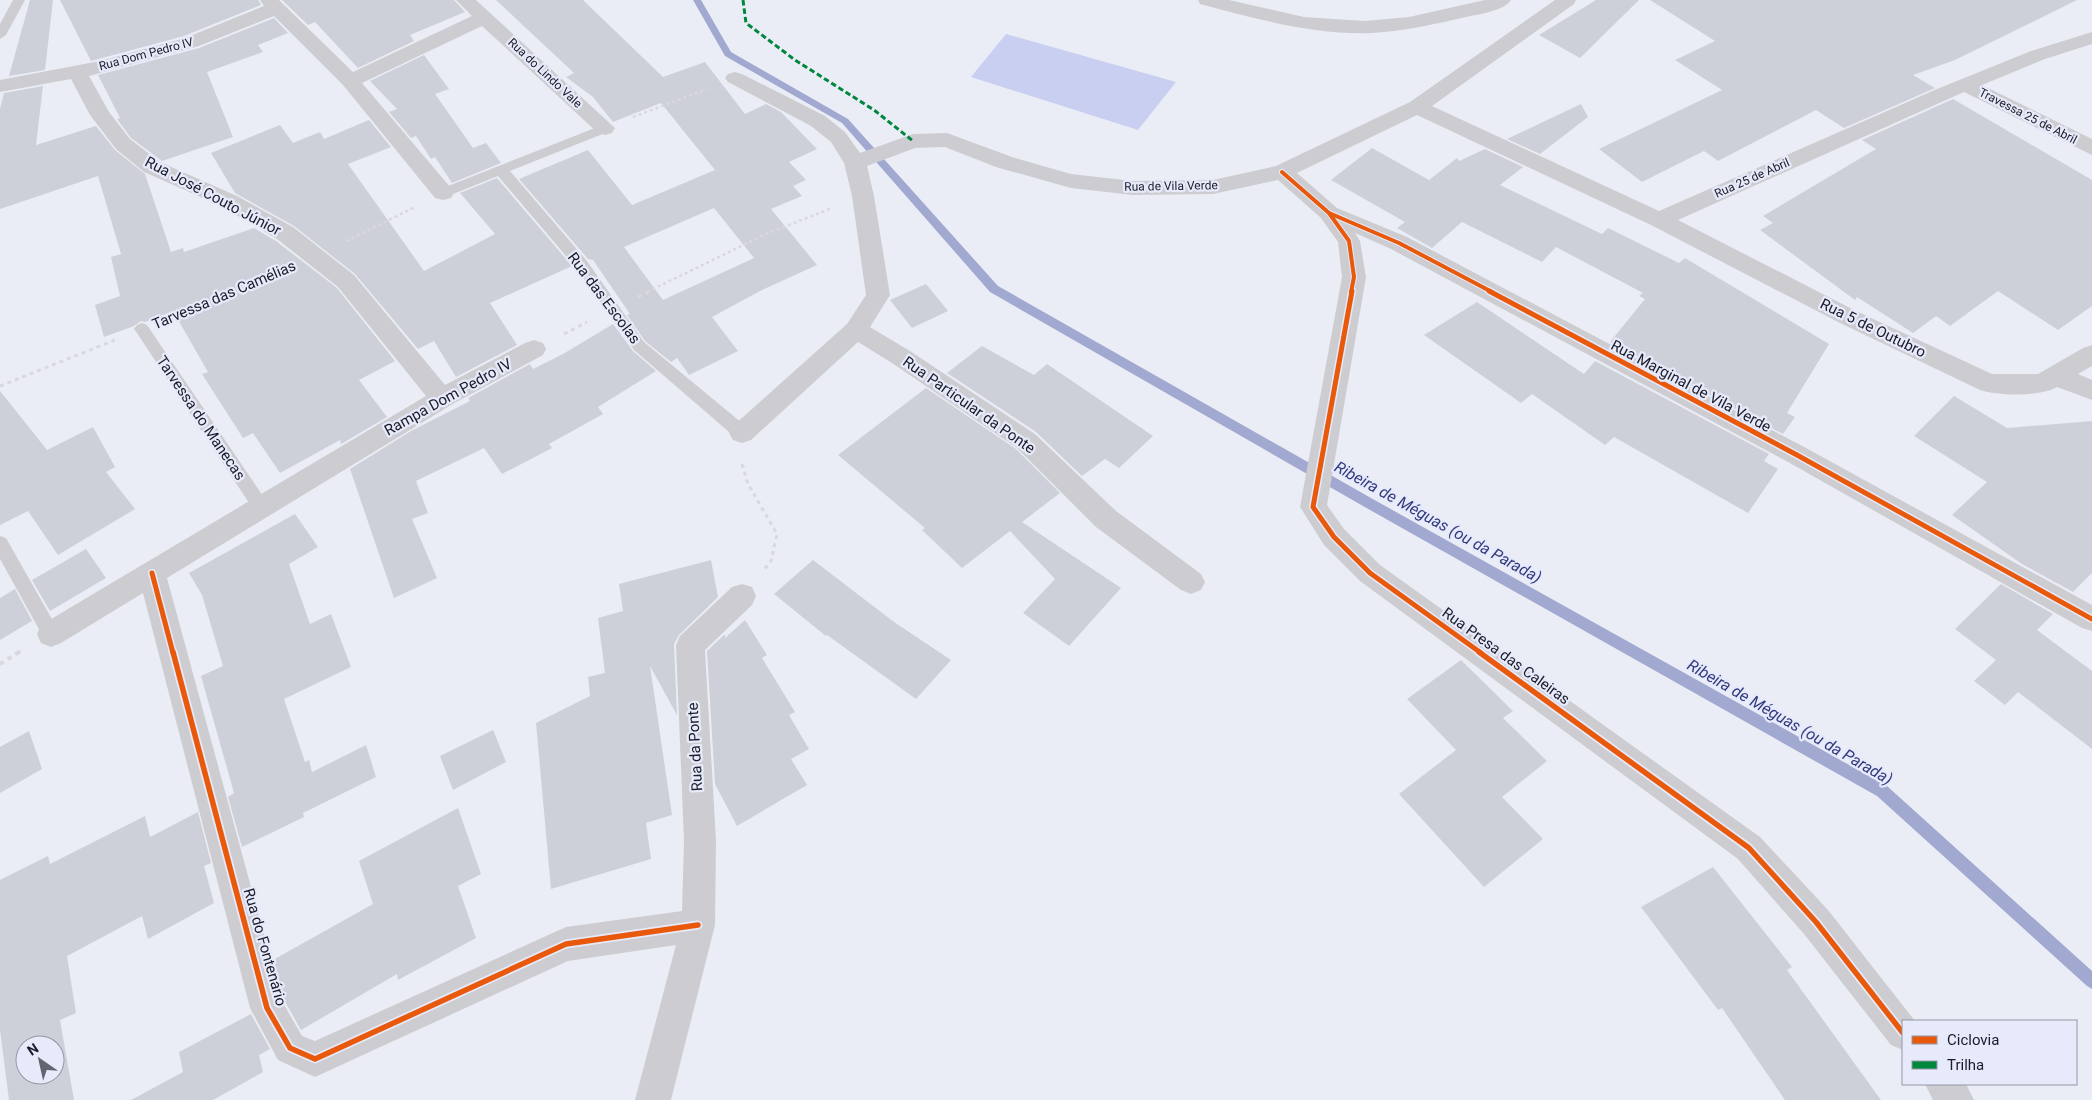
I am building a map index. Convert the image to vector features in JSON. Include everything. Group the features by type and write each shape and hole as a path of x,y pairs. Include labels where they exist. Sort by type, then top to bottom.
{"street":[{"name":"Rua do Lindo Vale","path":"465,0 605,128"},
{"path":"1207,0 1271,16 1324,25 1364,28 1450,15 1502,0"},
{"name":"Rua de Vila Verde","path":"869,157 913,141 947,140 1004,162 1071,181 1133,188 1213,187 1282,172 1417,108 1567,0"},
{"path":"273,3 350,81 443,193"},
{"name":"Rua Dom Pedro IV","path":"0,86 102,67 192,42 273,3"},
{"path":"350,81 484,18"},
{"name":"Rua 25 de Abril","path":"1659,220 1965,85 2069,44 2092,38"},
{"name":"Rua José Couto Júnior","path":"78,72 100,115 123,144 152,168 228,201 285,234 315,256 346,281 442,398"},
{"path":"735,78 818,121 838,137 869,157 863,196 878,295 856,330 742,433"},
{"name":"Travessa 25 de Abril","path":"1965,85 2092,148"},
{"path":"1417,108 1659,220"},
{"name":"Rua Marginal de Vila Verde","path":"1282,172 1330,213 1399,243 1797,455 2092,619"},
{"name":"Rua Presa das Caleiras","path":"1330,213 1349,241 1354,277 1313,507 1334,537 1370,573 1749,848 1816,922 1902,1032"},
{"name":"Rua 5 de Outubro","path":"1659,220 1848,317 1989,383 2042,384 2092,354"},
{"name":"Rua Particular da Ponte","path":"856,330 901,357 1026,442 1106,519 1191,582"},
{"name":"Rampa Dom Pedro IV","path":"51,634 442,398 534,349"},
{"path":"2056,376 2092,390"},
{"name":"Rua do Fontenário","path":"152,573 267,1008 290,1048 315,1059 566,944 698,925"},
{"name":"Rua da Ponte","path":"654,1100 698,925 700,841 690,644 742,596"},
{"path":"1944,1085 1956,1100"}],"lane":[{"path":"0,35 19,0"},
{"path":"443,193 605,128"},
{"name":"Rua das Escolas","path":"501,170 582,265 639,346 742,433"},
{"name":"Tarvessa do Manecas","path":"142,330 261,507"},
{"path":"0,543 51,634"}],"path":[{"path":"605,128 735,78"},
{"path":"534,349 766,234 863,196"},
{"path":"742,433 736,446 748,484 777,534 771,561 742,596"}],"shaded area":[{"path":"1006,34 1176,82 1138,130 971,77"}],"building":[{"path":"30,0 53,0 45,70 9,76"},
{"path":"60,0 258,0 261,5 184,36 91,61"},
{"path":"282,0 454,0 465,12 410,35 414,41 358,68 315,22 308,25"},
{"path":"496,0 583,0 663,77 705,62 745,114 766,104 781,112 817,149 789,162 806,180 793,186 802,196 771,209 817,265 760,291 712,317 738,351 689,375 677,358 671,362 645,341 627,315 630,314 593,260 588,259 519,179 588,150 632,205 715,170 661,103 613,122 593,97 566,77 574,73","holes":["714,208 754,258 663,300 624,247"]},
{"path":"1596,0 1639,0 1580,58 1539,35"},
{"path":"1650,0 2077,0 1955,60 1913,75 1935,88 1844,128 1816,110 1718,161 1704,151 1642,182 1599,149 1722,90 1675,60 1715,41"},
{"path":"274,18 288,33 258,45 263,52 207,72 233,137 162,161 131,138 117,119 120,118 98,75 199,48"},
{"path":"424,55 449,89 435,94 473,148 486,143 501,163 452,183 435,157 431,159 416,136 411,138 389,112 397,109 370,81"},
{"path":"43,86 36,145 96,126 115,150 145,174 171,252 183,248 184,252 254,228 276,241 337,288 395,361 359,380 387,417 341,444 340,440 280,473 253,433 243,438 202,374 208,372 173,311 145,322 141,321 134,326 104,337 95,305 120,296 111,257 121,254 98,176 0,209 0,109 4,93"},
{"path":"1953,99 2092,180 2092,306 2058,330 1998,291 1950,326 1936,316 1913,333 1857,297 1855,300 1760,230 1773,223 1763,216 1876,149 1862,140"},
{"path":"1581,104 1588,117 1540,154 1507,139"},
{"path":"369,120 391,147 348,164 424,271 495,234 460,193 497,178 572,266 490,303 517,345 456,377 434,341 418,349 355,274 294,226 235,193 211,153 280,125 293,143 320,132 324,139"},
{"path":"1372,148 1429,180 1457,158 1459,161 1485,149 1523,167 1500,185 1602,234 1608,228 1679,263 1685,258 1829,344 1787,413 1795,417 1783,434 1610,342 1645,299 1639,296 1643,293 1556,247 1542,262 1462,222 1432,248 1397,228 1405,222 1331,180"},
{"path":"926,284 948,311 912,328 890,300"},
{"path":"1477,302 1584,374 1595,361 1769,454 1764,461 1778,469 1748,513 1614,437 1605,445 1532,394 1521,403 1424,335"},
{"path":"613,324 633,351 656,371 598,407 603,414 549,444 552,448 502,474 484,448 416,481 428,513 412,519 437,578 394,598 350,469 411,431 470,401 468,398 530,364 533,369 563,354"},
{"path":"982,346 1034,375 1047,364 1153,436 1119,468 1105,459 1082,476 1036,432 947,373"},
{"path":"926,388 1016,449 1060,493 1022,522 1121,588 1069,646 1023,613 1055,579 1010,531 962,568 922,530 925,528 838,455"},
{"path":"0,391 47,450 93,427 115,467 106,472 135,509 58,555 28,511 0,525"},
{"path":"1954,396 2007,428 2092,421 2092,573 2073,592 2022,564 1952,515 1987,482 1914,436"},
{"path":"295,514 318,547 289,564 310,624 331,614 351,667 284,699 305,762 309,760 312,772 366,745 376,777 303,813 304,817 242,847 228,797 234,793 201,676 223,666 202,595 189,573"},
{"path":"86,549 106,578 50,611 32,580"},
{"path":"711,560 718,597 679,635 674,644 677,715 650,666 672,815 646,823 651,859 551,889 536,723 590,696 588,677 605,673 598,618 623,611 619,584"},
{"path":"813,560 894,622 951,660 916,699 826,636 774,594"},
{"path":"2001,584 2053,614 2037,630 2092,671 2092,749 2018,692 2005,705 1974,681 1996,660 1955,629"},
{"path":"15,589 32,621 0,640 0,598"},
{"path":"745,620 767,655 762,658 795,712 789,715 809,749 791,759 807,785 737,826 715,784 707,651 725,634 725,638"},
{"path":"1461,660 1513,711 1503,718 1547,761 1502,797 1543,839 1484,887 1399,794 1456,750 1407,699"},
{"path":"493,730 506,762 453,790 440,756"},
{"path":"29,731 42,769 0,793 0,747"},
{"path":"458,808 481,874 458,886 476,938 398,980 397,974 301,1030 284,1000 273,960 373,904 359,861"},
{"path":"198,812 211,863 204,866 214,903 148,939 142,916 67,956 76,1013 60,1020 63,1035 15,1035 15,1085 65,1085 65,1049 74,1100 9,1100 0,1030 0,880 48,856 50,864 145,816 150,837"},
{"path":"1713,867 1792,967 1787,970 1881,1100 1785,1100 1722,1008 1718,1010 1641,907"},
{"path":"251,1014 270,1049 259,1055 263,1072 213,1100 131,1100 183,1072 179,1052"}],"waterway":[{"name":"Ribeira de Méguas (ou da Parada)","path":"697,0 728,54 845,121 994,289 1367,502 1882,791 2092,981"}],"marked path":[{"path":"743,0 746,23 795,60 874,110 913,141"}],"cycle path":[{"path":"1282,172 1329,213 1399,243 1797,455 2092,619"},
{"path":"1329,213 1349,241 1354,277 1313,507 1334,537 1370,573 1749,848 1816,922 1902,1032"},
{"path":"152,573 267,1008 290,1048 315,1059 566,944 698,925"}]}
